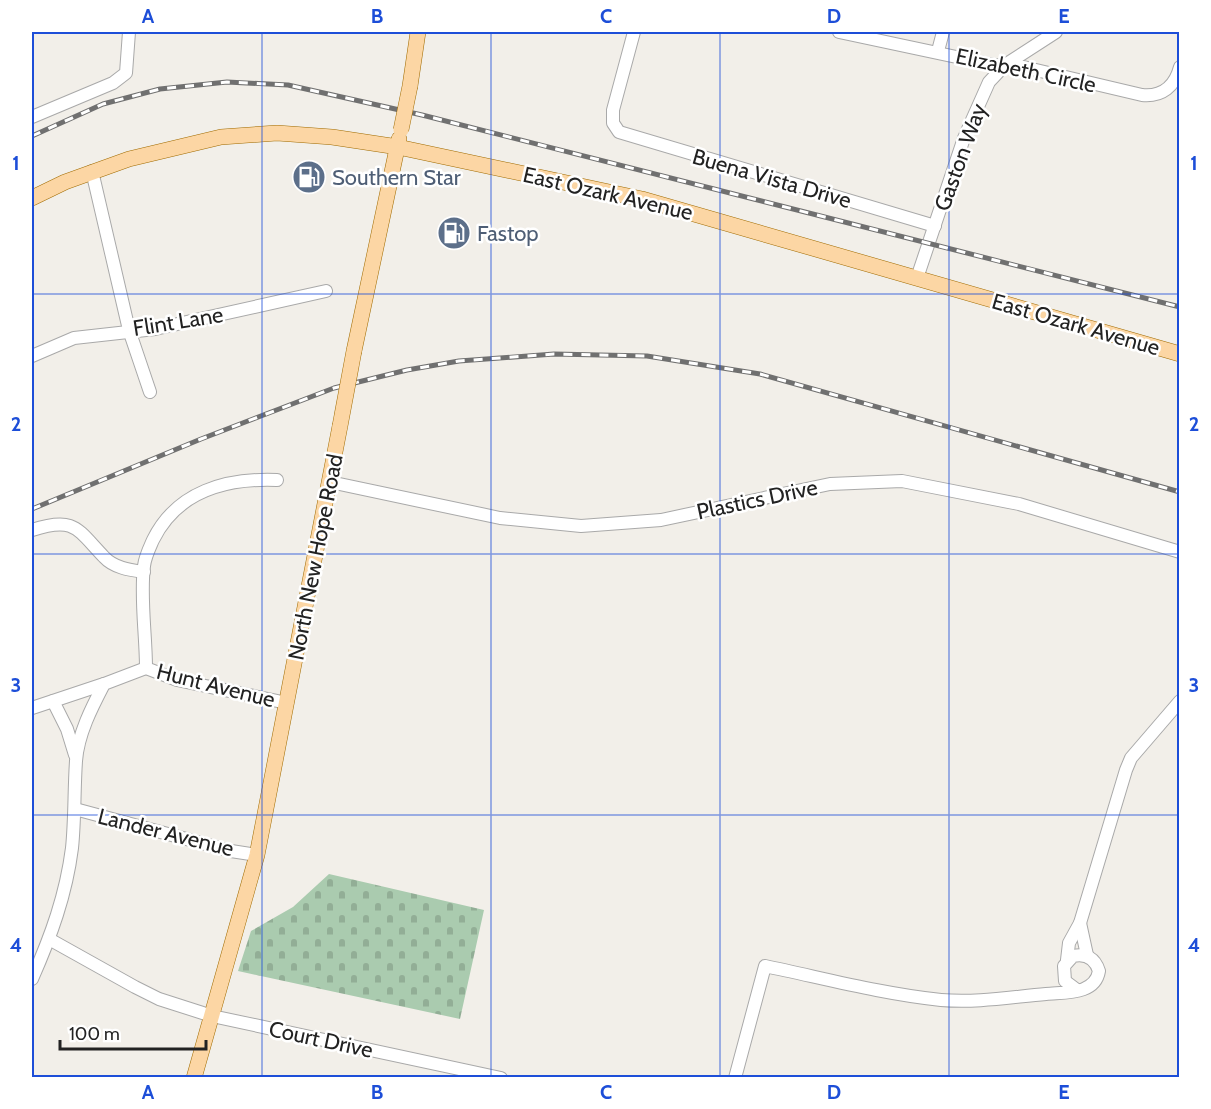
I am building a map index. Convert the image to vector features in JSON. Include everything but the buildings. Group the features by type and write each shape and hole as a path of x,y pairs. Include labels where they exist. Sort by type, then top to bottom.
{"main road":[{"name":"North New Hope Road","path":"194,1077 257,855 354,351 410,86 418,32"},
{"name":"East Ozark Avenue","path":"32,198 92,171 172,147 251,133 332,137 398,147 642,199 1179,354"}],"street":[{"path":"32,117 113,83 126,73 129,32"},
{"name":"Buena Vista Drive","path":"634,32 613,110 613,123 625,135 935,226"},
{"name":"Elizabeth Circle","path":"839,32 1142,95 1159,94 1167,89 1177,76 1179,66"},
{"path":"938,51 943,32"},
{"name":"Gaston Way","path":"917,278 981,96 989,82 1005,65 1056,32"},
{"path":"92,171 129,330 150,392"},
{"name":"Flint Lane","path":"32,356 74,338 129,330 155,329 327,291"},
{"path":"32,708 146,668 144,572 147,553 167,517 188,500 217,485 232,481 277,480"},
{"name":"Plastics Drive","path":"330,482 500,518 581,526 661,520 830,484 902,481 1019,504 1179,552"},
{"path":"32,530 48,525 71,525 83,533 105,558 115,565 144,572"},
{"name":"Hunt Avenue","path":"146,668 177,680 287,703"},
{"path":"32,979 50,939 65,890 75,809 76,759 89,713 104,684"},
{"path":"53,701 67,729 76,759"},
{"path":"1045,994 1062,974 1068,960 1069,943 1080,923 1131,759 1179,701"},
{"name":"Lander Avenue","path":"75,809 231,851 257,855"},
{"path":"1080,923 1087,955"},
{"name":"Court Drive","path":"50,939 159,999 212,1016 501,1077"},
{"path":"735,1077 765,966 942,1000 994,1001 1090,988 1098,978 1097,964 1087,955 1080,954 1068,960"},
{"path":"1062,974 1065,981 1077,990"}],"green space":[{"path":"329,874 484,910 460,1019 238,971 251,931 293,907"}],"railway":[{"path":"32,136 103,104 160,89 227,82 288,85 422,115 1180,307"},
{"path":"32,509 201,439 334,388 407,370 459,361 554,354 647,356 760,374 1180,492"}],"place":[{"name":"Southern Star","path":"309,177"},
{"name":"Fastop","path":"454,233"}]}
